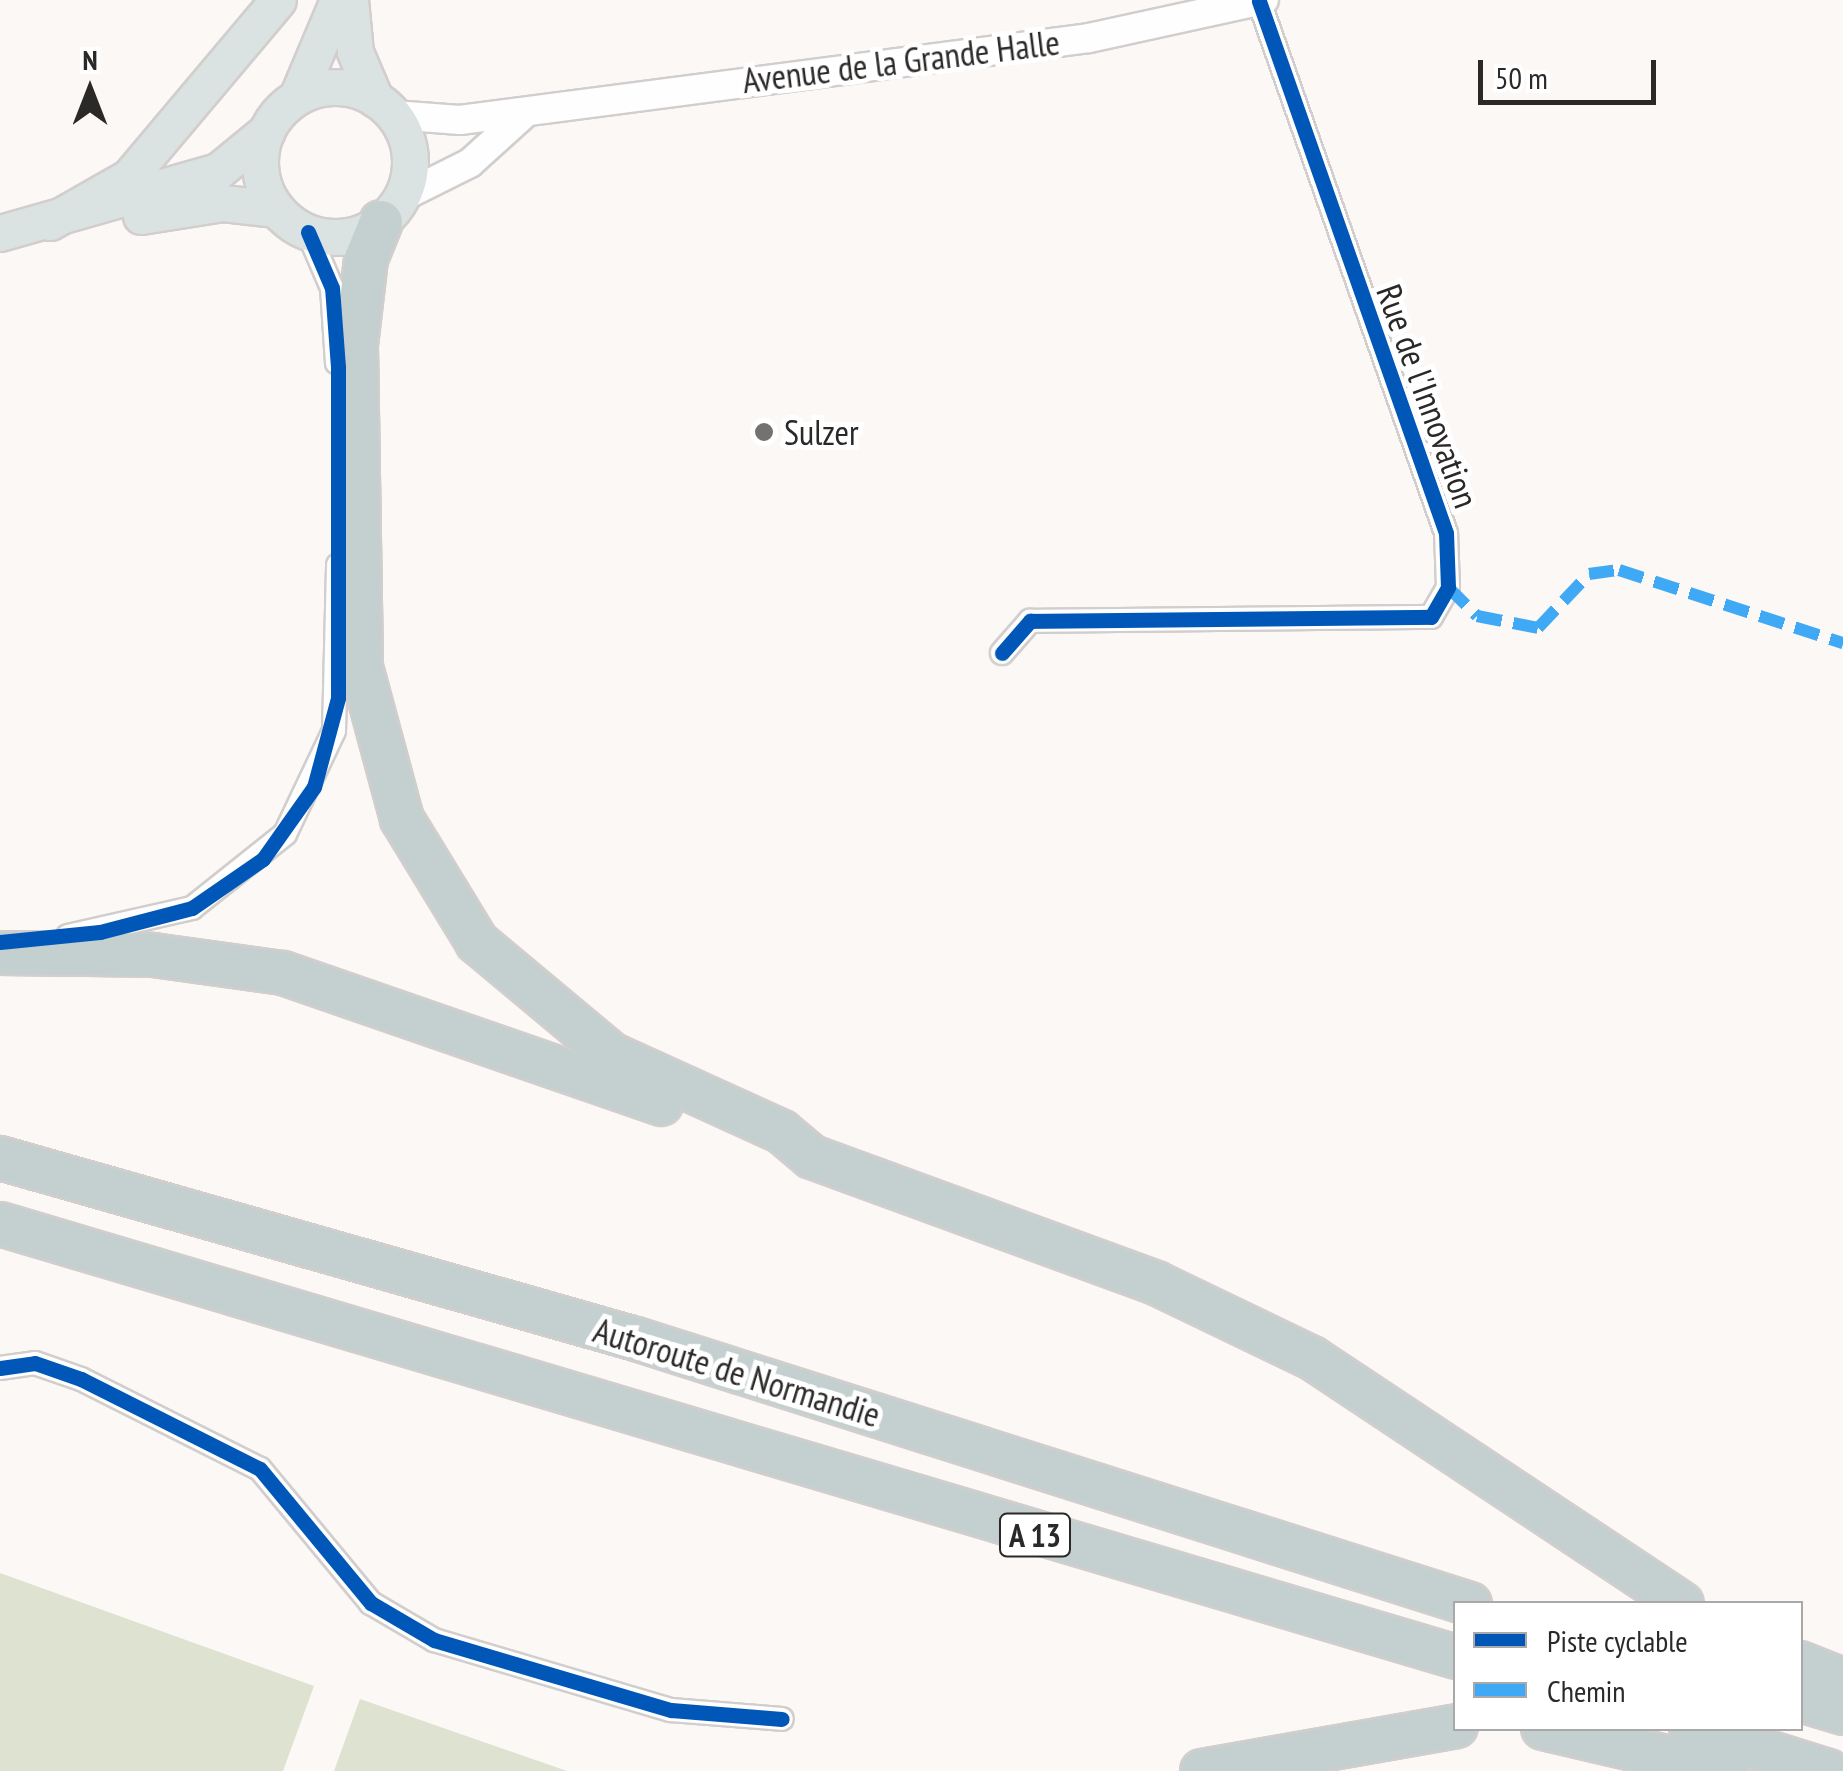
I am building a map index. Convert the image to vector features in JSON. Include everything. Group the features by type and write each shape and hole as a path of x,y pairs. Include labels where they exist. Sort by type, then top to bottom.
{"highway":[{"path":"392,209 364,268 356,346 358,617 370,717 409,834 477,942 540,1003 612,1054 782,1132 812,1157"},
{"path":"0,953 153,955 284,972 812,1157 1259,1330 1398,1410 1678,1601"},
{"name":"Autoroute de Normandie","path":"0,1158 636,1338 1461,1601"},
{"name":"Autoroute de Normandie","path":"0,1224 1453,1656"},
{"path":"1803,1664 1843,1680"},
{"path":"1803,1701 1843,1713"},
{"path":"1207,1771 1453,1727"},
{"path":"1556,1731 1726,1771"},
{"path":"1701,1731 1828,1771"}],"main road":[{"path":"50,222 129,177 278,0"},
{"path":"0,233 50,222 218,171 266,132 298,97 338,0"},
{"path":"266,132 260,167 276,209 308,232 342,238 392,209 410,151 355,52 350,0"},
{"path":"298,97 336,87 384,107"},
{"path":"0,255 182,207 276,209"}],"street":[{"name":"Avenue de la Grande Halle","path":"384,107 445,122 1089,38 1262,1"},
{"name":"Rue de l'Innovation","path":"1002,653 1030,621 1431,617 1448,587 1446,533 1262,1"},
{"path":"392,209 463,168 506,125 536,111"},
{"path":"0,942 100,932 192,908 263,859 314,787 338,698 338,366 332,288 308,232"},
{"path":"0,1368 35,1363 81,1379 260,1469 371,1603 434,1640 671,1710 782,1719"}],"green space":[{"path":"0,1573 314,1686 283,1771 0,1771"},
{"path":"360,1699 567,1771 334,1771"}],"marked path":[{"path":"1448,587 1477,616 1538,628 1589,574 1619,570 1843,643"}],"cycle path":[{"path":"1002,653 1030,621 1431,617 1448,587 1446,533 1259,1"},
{"path":"0,942 100,932 192,908 263,859 314,787 338,698 338,367 332,288 308,232"},
{"path":"0,1368 35,1363 81,1379 260,1469 371,1603 434,1640 671,1710 782,1719"}],"place":[{"name":"Sulzer","path":"764,432"}]}
